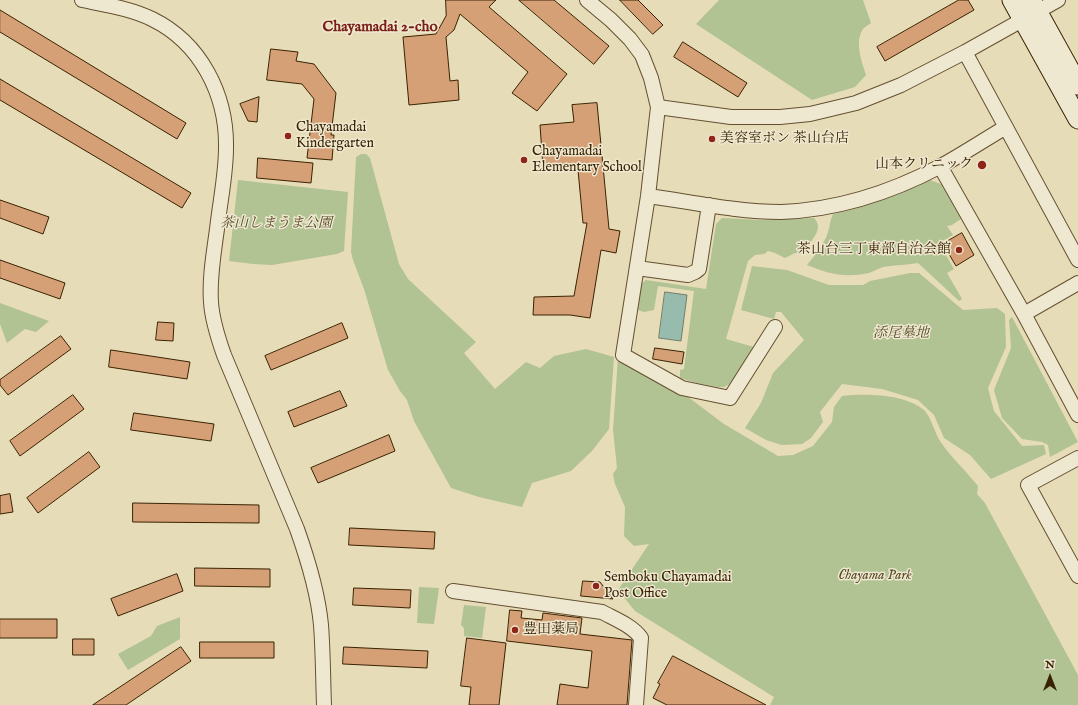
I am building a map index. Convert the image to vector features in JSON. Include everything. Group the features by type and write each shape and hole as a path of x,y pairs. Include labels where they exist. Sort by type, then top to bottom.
{"street":[{"path":"82,0 127,9 152,19 179,36 194,51 207,69 216,86 225,121 226,149 210,286 213,317 224,355 297,529 307,558 314,584 321,624 324,705"},
{"path":"587,0 611,20 630,39 642,55 651,78 658,107 648,196 623,355 682,388 730,398 775,327"},
{"path":"1012,0 1030,10 1078,85"},
{"path":"658,107 731,117 780,117 810,114 856,103 901,85 965,52 1030,10 1058,0"},
{"path":"1030,10 1078,119"},
{"path":"965,52 1078,260"},
{"path":"648,196 737,209 781,212 826,207 862,199 906,183 940,166 1006,128"},
{"path":"940,166 1024,314 1078,415"},
{"path":"637,268 688,275 695,272 699,268 709,205"},
{"path":"1024,314 1078,284"},
{"path":"1078,458 1028,485 1078,576"},
{"path":"453,591 602,612 619,620 637,633 641,638 636,705"}],"green space":[{"path":"719,0 863,0 871,23 863,29 859,40 860,52 866,75 855,87 812,100 696,24"},
{"path":"361,154 366,154 370,158 399,264 408,279 476,342 464,353 495,389 526,362 540,368 554,356 586,349 614,357 609,429 592,451 571,471 532,483 522,507 479,497 451,488 414,421 407,400 388,370 364,289 351,252 356,157"},
{"name":"茶山しまうま公園","path":"238,180 348,192 344,251 337,254 272,265 229,261"},
{"path":"930,180 941,184 961,219 952,225 947,226 953,235 939,243 954,269 947,273 962,299 959,301 918,263 883,267 869,273 852,275 830,273 807,265 824,241 833,214 883,200"},
{"path":"722,218 761,220 814,218 818,224 818,227 809,245 801,254 795,253 785,258 768,251 764,254 755,255 748,261 726,339 754,347 730,384 724,387 718,387 680,378 680,370 684,369 694,291 658,286 654,310 644,312 638,310 641,284 646,280 706,289 716,224"},
{"name":"添尾墓地","path":"752,266 787,270 829,285 863,285 870,281 910,273 919,273 963,310 997,308 1005,314 1006,347 988,388 994,411 1022,446 1044,445 1046,454 991,479 970,455 944,438 934,415 918,400 882,389 842,384 820,412 823,422 811,438 802,444 782,445 766,440 745,428 761,403 773,373 804,340 781,312 776,312 774,319 741,310"},
{"path":"0,303 49,321 36,332 25,329 7,343 0,324"},
{"path":"1012,317 1078,442 1050,457 1048,445 1042,442 1022,439 1002,418 994,390 1011,348 1009,320"},
{"name":"Chayama Park","path":"618,357 680,391 724,424 778,456 793,455 813,446 832,422 834,407 842,396 886,396 908,401 925,411 940,441 978,486 977,494 985,503 1078,675 1078,705 770,705 774,697 635,611 618,590 649,544 634,546 624,536 625,507 615,484 613,474 617,468 613,430"},
{"path":"419,587 439,588 434,624 417,623"},
{"path":"464,605 486,607 482,638 464,636 464,628 461,625"},
{"path":"180,617 180,639 128,670 118,654 151,636 157,626"}],"shaded area":[{"path":"665,292 687,295 681,341 659,338"}],"building":[{"path":"446,0 496,0 489,7 567,74 537,111 512,93 528,72 460,14 454,30 446,37 450,81 458,80 459,100 409,105 403,37 436,34 446,16"},
{"path":"519,0 554,0 609,46 594,64"},
{"path":"620,0 638,0 663,25 653,34"},
{"path":"959,0 968,0 974,10 885,61 877,47"},
{"path":"0,10 186,123 177,139 0,32"},
{"path":"683,42 747,83 738,97 674,57"},
{"path":"271,49 298,52 296,61 314,64 336,93 331,135 334,135 332,160 307,158 314,99 302,84 267,80"},
{"path":"0,79 191,193 182,208 0,100"},
{"path":"259,97 257,122 248,121 240,104"},
{"path":"597,103 609,229 620,231 616,253 601,250 590,318 570,315 533,315 534,297 574,296 587,223 583,223 578,170 564,171 564,167 543,168 540,125 574,122 572,105"},
{"path":"258,158 313,163 311,183 257,178"},
{"path":"0,200 49,217 43,234 0,218"},
{"name":"茶山台三丁東部自治会館","path":"962,233 974,255 956,266 943,244"},
{"path":"0,260 65,283 60,299 0,278"},
{"path":"158,322 174,323 173,341 156,340"},
{"path":"342,323 348,338 271,370 265,356"},
{"path":"61,336 71,349 8,395 0,385 0,380"},
{"path":"655,348 684,352 682,364 653,359"},
{"path":"111,350 190,362 187,379 109,367"},
{"path":"340,391 347,406 294,427 288,412"},
{"path":"73,395 84,409 20,456 10,441"},
{"path":"134,413 214,424 211,441 131,430"},
{"path":"389,435 395,451 318,483 311,468"},
{"path":"89,452 100,467 38,513 27,498"},
{"path":"10,494 13,512 0,514 0,496"},
{"path":"133,503 259,505 259,523 133,522"},
{"path":"350,528 435,532 434,549 349,545"},
{"path":"195,568 270,569 270,587 195,586"},
{"path":"177,574 183,591 118,616 111,599"},
{"path":"583,581 600,582 613,599 581,596"},
{"path":"354,588 411,590 410,608 353,605"},
{"path":"510,610 522,611 521,618 542,620 543,613 582,618 580,634 632,640 627,705 557,705 560,684 588,688 592,651 507,641"},
{"path":"0,619 57,619 57,638 0,638"},
{"path":"467,638 506,643 499,705 469,705 471,687 461,686"},
{"path":"73,639 94,639 94,655 73,655"},
{"path":"200,642 274,642 274,658 200,658"},
{"path":"181,647 191,661 126,705 93,705"},
{"path":"344,647 428,651 427,668 343,664"},
{"path":"673,656 766,705 667,705 653,698 660,684 658,683"}],"place":[{"name":"Chayamadai Kindergarten","path":"288,136"},
{"name":"美容室ボン 茶山台店","path":"712,139"},
{"name":"Chayamadai Elementary School","path":"524,160"},
{"name":"山本クリニック","path":"982,165"},
{"name":"茶山台三丁東部自治会館","path":"959,250"},
{"name":"Semboku Chayamadai Post Office","path":"596,586"},
{"name":"豊田薬局","path":"515,630"}],"district":[{"name":"Chayamadai 2-cho","path":"380,28"}]}
